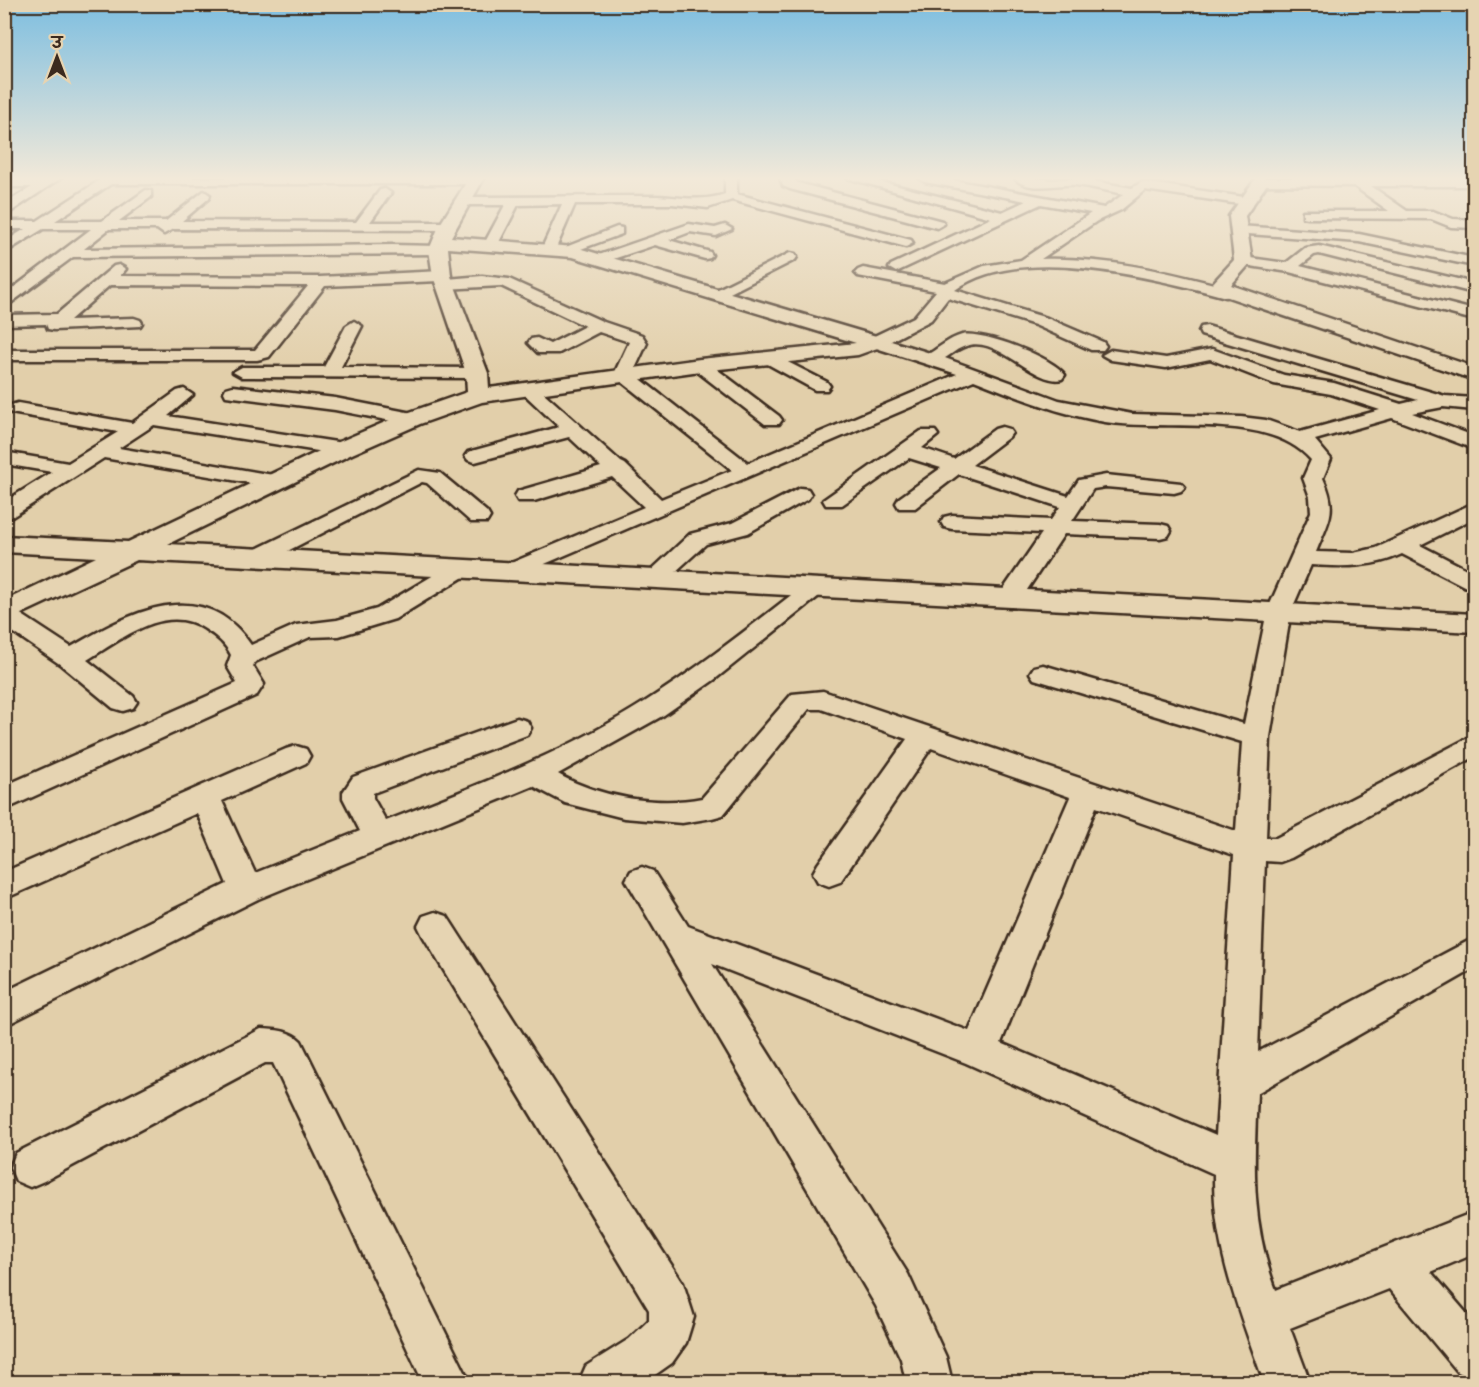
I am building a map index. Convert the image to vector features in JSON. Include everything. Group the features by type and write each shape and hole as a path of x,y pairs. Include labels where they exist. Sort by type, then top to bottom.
{"street":[{"path":"4,303 84,243"},
{"path":"134,323 54,325 149,243"},
{"path":"71,253 275,252 400,243"},
{"path":"442,243 443,280 477,384"},
{"path":"479,243 557,249 601,260 876,342 973,374 1039,400 1089,412 1143,420 1259,426 1309,443 1321,459 1313,478 1323,504 1304,558 1279,611 1256,737 1240,1082 1234,1163 1234,1205 1243,1259 1287,1383"},
{"path":"557,249 559,243"},
{"path":"557,249 578,243"},
{"path":"601,260 648,243"},
{"path":"664,243 705,255"},
{"path":"896,268 950,243"},
{"path":"1024,264 1055,243"},
{"path":"1241,243 1243,261"},
{"path":"1382,243 1474,262"},
{"path":"1289,268 1310,251 1319,250 1474,288"},
{"path":"716,294 790,257"},
{"path":"1243,261 1289,268 1474,315"},
{"path":"1226,292 1221,284 1243,261"},
{"path":"242,372 330,372 530,389 700,365 858,349 924,318 945,290 980,271 1024,264 1136,272 1187,281 1474,374"},
{"path":"863,273 945,290 1022,314 1073,334 1104,351 1166,363 1201,354 1212,354 1280,380 1334,389 1474,443"},
{"path":"106,280 504,282 598,326 633,337 638,341 623,375"},
{"path":"4,355 257,355 263,353 320,282"},
{"path":"4,320 61,319"},
{"path":"330,372 354,326"},
{"path":"537,343 544,349 553,349 598,326"},
{"path":"1207,331 1443,401 1474,404"},
{"path":"931,360 962,341 976,340 1008,350 1056,375"},
{"path":"770,358 821,386"},
{"path":"700,365 772,420"},
{"path":"512,571 973,374"},
{"path":"623,375 745,470"},
{"path":"123,702 69,659 4,614 273,481 412,419 477,384"},
{"path":"530,389 618,468 658,508"},
{"path":"233,392 358,408 412,419"},
{"path":"4,512 68,469 144,424 184,395"},
{"path":"1299,438 1396,411 1443,401"},
{"path":"18,409 343,449"},
{"path":"475,456 575,429"},
{"path":"907,503 1002,433"},
{"path":"834,500 928,435"},
{"path":"906,450 1072,504"},
{"path":"99,451 273,481"},
{"path":"4,458 68,469"},
{"path":"526,496 618,468"},
{"path":"258,556 419,476 433,477 479,517"},
{"path":"1010,597 1083,487 1090,482 1174,487"},
{"path":"655,578 698,540 740,528 800,494"},
{"path":"1304,558 1353,560 1383,554 1474,510"},
{"path":"952,522 1160,531"},
{"path":"4,544 1474,623"},
{"path":"1402,545 1474,582"},
{"path":"244,655 258,652 305,630 339,628 386,614 462,568"},
{"path":"4,1010 246,890 535,774 654,708 705,674 816,587"},
{"path":"4,799 247,688 251,684 240,666 244,655 238,644 211,618 201,614 163,612 139,620 69,659"},
{"path":"1042,673 1256,737"},
{"path":"535,774 561,789 603,802 654,811 702,811 712,807 802,699 823,699 1251,849 1280,850 1474,745"},
{"path":"379,838 358,798 360,787 363,784 517,728"},
{"path":"829,873 925,735"},
{"path":"4,886 296,756"},
{"path":"979,1051 1087,792"},
{"path":"205,797 246,890"},
{"path":"642,880 679,937 892,1290 914,1336 928,1383"},
{"path":"435,927 667,1299 672,1318 668,1334 657,1346 602,1383"},
{"path":"679,937 979,1051 1234,1163"},
{"path":"1240,1082 1474,952"},
{"path":"30,1167 261,1046 282,1047 288,1053 447,1383"},
{"path":"1263,1317 1474,1233"},
{"path":"1396,1264 1474,1356"}]}
